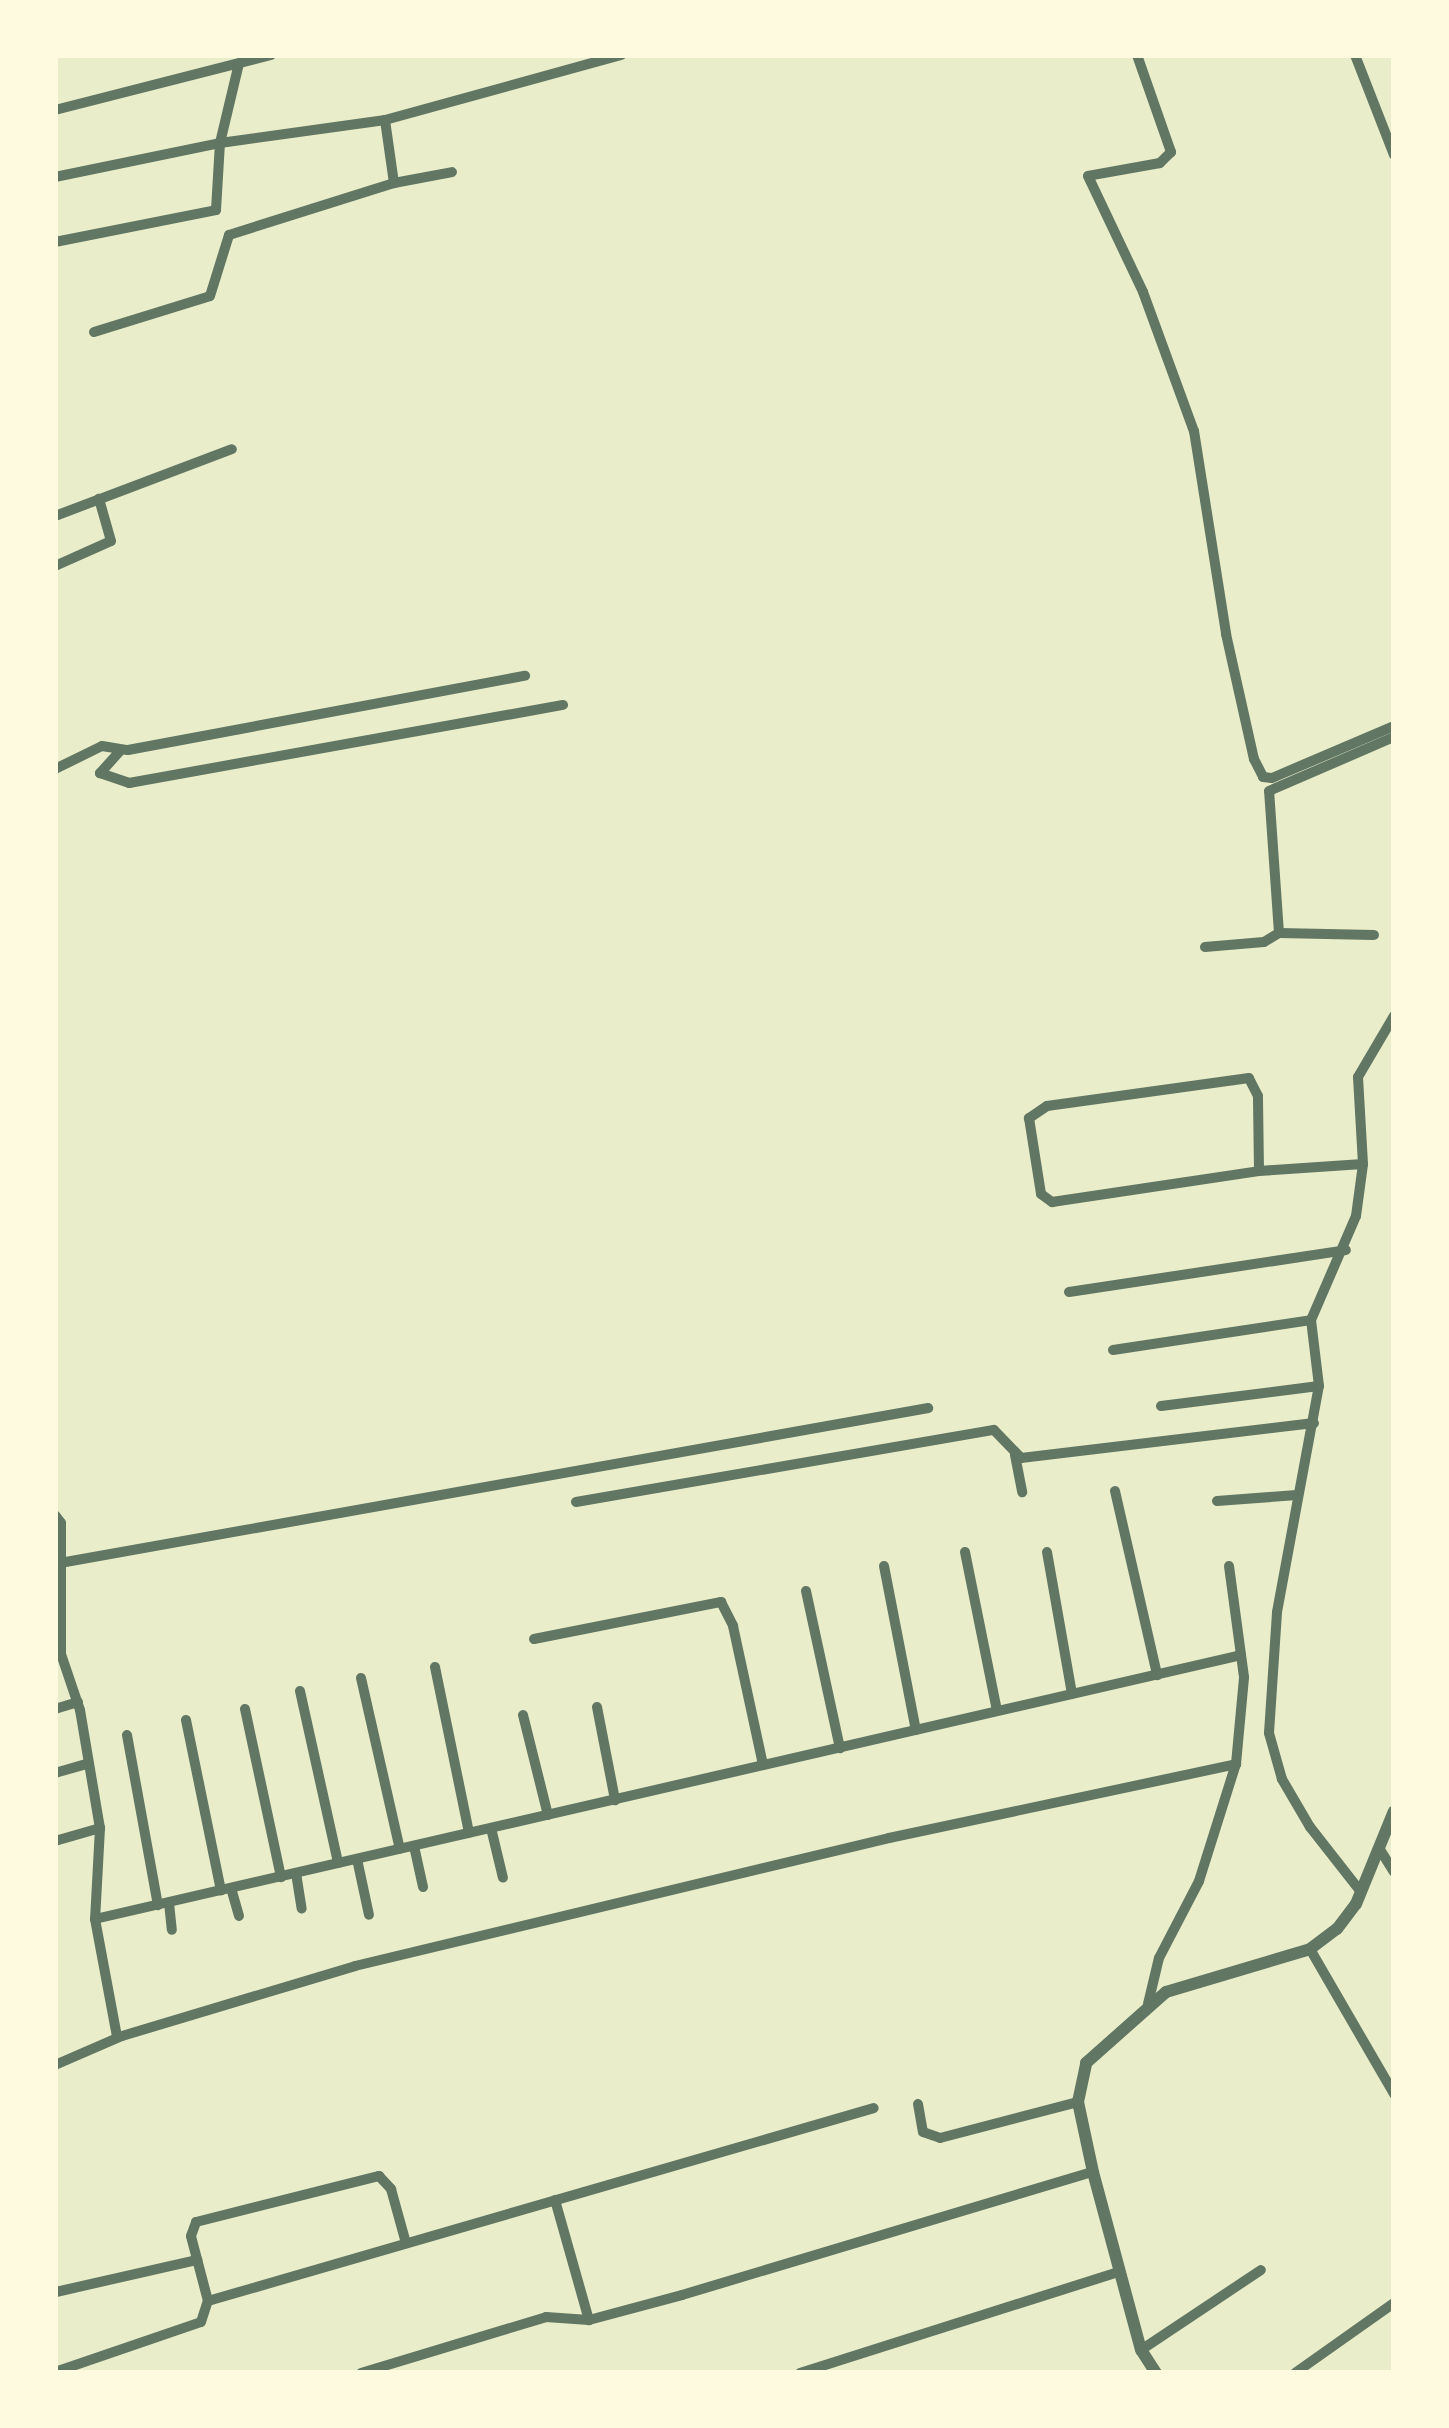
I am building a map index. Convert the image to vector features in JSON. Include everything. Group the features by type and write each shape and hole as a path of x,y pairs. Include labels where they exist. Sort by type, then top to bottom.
{"street":[{"path":"55,110 271,55"},
{"path":"55,177 220,143 385,120 622,55"},
{"path":"1137,55 1171,152 1160,163 1088,176 1143,292 1194,431 1229,654 1254,759 1262,778 1284,774 1394,726"},
{"path":"1355,55 1394,155"},
{"path":"55,242 216,210 220,143 239,63"},
{"path":"385,120 394,183"},
{"path":"94,332 210,296 229,234 394,183 452,172"},
{"path":"55,516 232,449"},
{"path":"55,566 111,541 99,499"},
{"path":"55,769 114,749 524,676"},
{"path":"114,749 100,773 128,783 563,705"},
{"path":"1279,933 1270,791 1394,737"},
{"path":"1206,948 1264,942 1279,933 1374,935"},
{"path":"1361,1892 1310,1828 1282,1779 1269,1732 1277,1612 1318,1386 1311,1320 1346,1250 1363,1164 1358,1077 1394,1016"},
{"path":"1259,1171 1258,1096 1249,1078 1047,1106 1029,1118 1041,1194 1048,1201 1259,1171 1363,1164"},
{"path":"1069,1292 1346,1250"},
{"path":"1113,1350 1311,1320"},
{"path":"1161,1406 1318,1386"},
{"path":"60,1564 928,1408"},
{"path":"1015,1455 1052,1456 1314,1424"},
{"path":"576,1502 994,1430 1015,1455 1022,1492"},
{"path":"1114,1491 1157,1674"},
{"path":"1217,1501 1297,1495"},
{"path":"57,1515 62,1654 78,1702 100,1828 95,1920 117,2037"},
{"path":"965,1552 997,1711"},
{"path":"1046,1552 1072,1694"},
{"path":"884,1566 916,1730"},
{"path":"1148,2004 1159,1958 1198,1881 1236,1764 1241,1655 1228,1566"},
{"path":"806,1591 840,1748"},
{"path":"534,1639 721,1602 733,1626 763,1765"},
{"path":"95,1920 1241,1655"},
{"path":"436,1667 469,1833"},
{"path":"361,1678 400,1849"},
{"path":"300,1691 338,1864"},
{"path":"55,1709 78,1702"},
{"path":"597,1707 615,1800"},
{"path":"245,1709 280,1877"},
{"path":"523,1716 548,1815"},
{"path":"186,1720 226,1889 239,1916"},
{"path":"127,1736 172,1930"},
{"path":"55,1773 87,1764"},
{"path":"55,2065 117,2037 354,1966 890,1838 1236,1764"},
{"path":"1156,2373 1141,2350 1118,2272 1078,2102 1092,2053 1148,2004 1186,1982 1310,1949 1348,1918 1394,1812"},
{"path":"55,1840 100,1828"},
{"path":"491,1828 503,1878"},
{"path":"414,1846 423,1886"},
{"path":"1380,1848 1394,1872"},
{"path":"356,1859 369,1914"},
{"path":"296,1873 302,1909"},
{"path":"1310,1949 1394,2094"},
{"path":"918,2104 923,2132 940,2138 1078,2102"},
{"path":"208,2301 874,2108"},
{"path":"362,2373 546,2317 590,2320 1092,2172"},
{"path":"55,2372 200,2322 208,2301 191,2228 196,2222 379,2176 391,2189 406,2243"},
{"path":"554,2200 590,2320"},
{"path":"56,2292 198,2260"},
{"path":"1141,2350 1262,2270"},
{"path":"800,2373 1118,2272"},
{"path":"1295,2373 1394,2303"}]}
